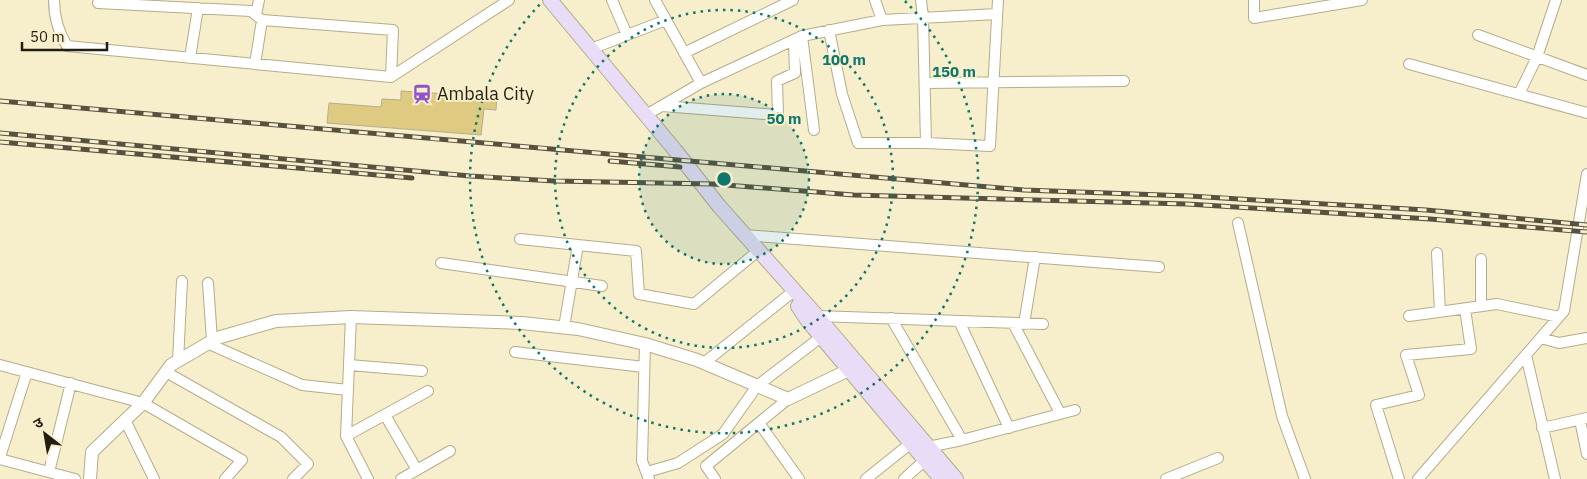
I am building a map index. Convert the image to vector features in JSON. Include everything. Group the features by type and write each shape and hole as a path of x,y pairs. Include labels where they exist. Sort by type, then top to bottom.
{"main road":[{"path":"550,0 719,206 817,316 911,443 927,453 941,479"},
{"path":"761,254 821,337 854,368 927,453 956,479"}],"street":[{"path":"54,0 60,35 68,46 391,77 509,0"},
{"path":"255,64 259,0"},
{"path":"612,0 627,35"},
{"path":"655,0 701,84"},
{"path":"766,0 770,11"},
{"path":"684,53 793,0"},
{"path":"875,0 882,20"},
{"path":"921,0 926,143"},
{"path":"829,30 842,94 858,143 926,143 990,146 998,0"},
{"path":"1254,0 1254,18 1362,0"},
{"path":"1519,94 1538,57 1556,0"},
{"path":"98,3 203,6 251,11 259,18 393,30 391,77"},
{"path":"190,58 203,6"},
{"path":"646,115 701,84 798,38 882,20 997,14"},
{"path":"591,49 666,20"},
{"path":"1478,35 1587,75"},
{"path":"662,106 778,116 777,81 795,73 798,38"},
{"path":"798,38 814,130"},
{"path":"1410,64 1587,113"},
{"path":"925,83 1124,81"},
{"path":"1418,479 1564,311 1587,174"},
{"path":"1238,223 1282,416 1305,479"},
{"path":"744,235 1159,267"},
{"path":"520,239 636,251 639,294 694,304 761,254"},
{"path":"564,327 578,245"},
{"path":"1437,253 1440,312"},
{"path":"1024,324 1035,257"},
{"path":"1481,259 1481,306"},
{"path":"441,263 602,286"},
{"path":"178,361 182,281"},
{"path":"208,283 210,342"},
{"path":"704,363 790,294"},
{"path":"1409,316 1497,304 1559,317"},
{"path":"1399,479 1376,405 1419,395 1406,355 1471,349 1465,309"},
{"path":"817,316 1043,324"},
{"path":"351,317 346,436 368,479"},
{"path":"90,479 92,452 143,403 171,365 216,338 276,321 351,317 522,323 578,329 645,344 704,363 788,399"},
{"path":"891,318 962,440"},
{"path":"959,321 1009,428"},
{"path":"1013,323 1060,413"},
{"path":"645,344 642,461 648,476 678,462 723,434 757,386 821,337"},
{"path":"1541,338 1559,343 1587,338"},
{"path":"210,342 302,385 348,390"},
{"path":"515,352 644,367"},
{"path":"1526,355 1555,479"},
{"path":"0,364 143,403 242,460 225,479"},
{"path":"349,365 422,370"},
{"path":"715,479 706,466 788,399 854,368"},
{"path":"26,372 0,458 75,479"},
{"path":"166,372 281,437 308,464 293,479"},
{"path":"49,472 71,383"},
{"path":"346,436 428,391"},
{"path":"904,479 927,453 962,440 1075,410"},
{"path":"385,415 417,470"},
{"path":"1542,428 1583,419 1587,454"},
{"path":"125,420 154,479"},
{"path":"758,423 799,479"},
{"path":"866,479 911,443"},
{"path":"401,479 450,450"},
{"path":"1166,479 1218,458"}],"building":[{"path":"449,89 497,93 496,110 484,109 481,135 327,123 329,103 381,107 382,99 401,100 401,91 448,94"}],"railway":[{"path":"0,101 1024,190 1189,196 1426,210 1587,225"},
{"path":"0,133 470,176 554,181 713,184 854,195 1187,204 1430,219 1587,232"},
{"path":"0,142 412,178"},
{"path":"610,161 680,167"}],"place":[{"name":"Ambala City","path":"422,94"}]}
